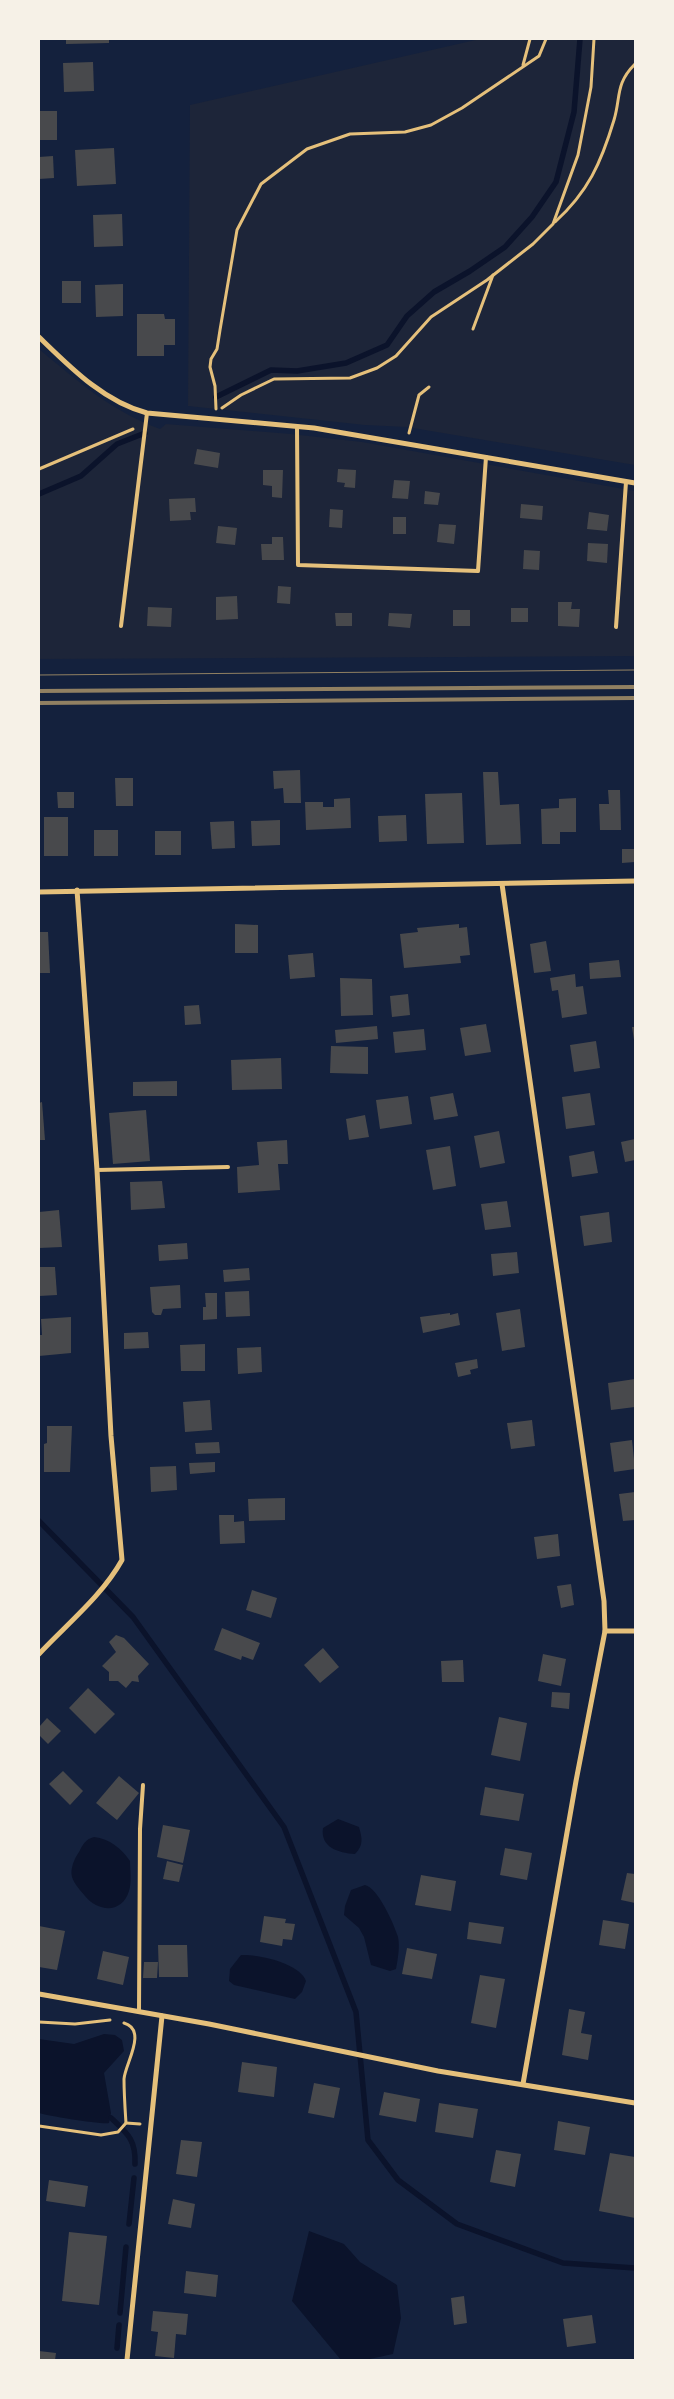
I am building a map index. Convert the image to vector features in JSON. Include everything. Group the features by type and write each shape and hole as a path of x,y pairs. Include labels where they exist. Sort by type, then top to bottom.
{"street":[{"path":"39,337 110,398 131,409 147,413 297,427 406,443 635,483"},
{"path":"39,892 635,881"},
{"path":"502,884 604,1600 605,1631 576,1781 523,2084"},
{"path":"39,1654 115,1574 122,1560 111,1436 97,1170 77,890"},
{"path":"605,1631 635,1631"},
{"path":"39,1994 139,2011 378,2057 438,2071 635,2103"},
{"path":"127,2360 162,2016"}],"lane":[{"path":"121,626 147,413"},
{"path":"297,427 298,565 478,570 486,457"},
{"path":"616,627 626,482"},
{"path":"97,1170 228,1167"},
{"path":"139,2011 140,1829 143,1785"}],"path":[{"path":"523,66 530,39"},
{"path":"217,420 215,386 210,367 211,359 217,349 237,230 261,184 307,149 350,134 405,132 431,125 462,108 539,56 546,39"},
{"path":"553,224 578,155 582,137 591,87 594,39"},
{"path":"217,420 223,407 274,379 350,378 377,368 396,356 431,317 494,275 534,244 573,206 587,188 601,157 614,118 617,94 628,71 635,64"},
{"path":"473,330 494,275"},
{"path":"406,443 418,395 429,387"},
{"path":"39,469 145,424"},
{"path":"39,2022 75,2024 113,2020"},
{"path":"39,2126 101,2135 119,2131 126,2123 124,2077 134,2047 134,2031 128,2024 120,2022"}],"shaded area":[{"path":"480,39 635,39 635,465 407,427 365,425 188,406 190,105"},
{"path":"39,349 96,395 126,414 160,429 166,424 362,442 635,491 635,656 39,659"},
{"path":"338,1819 359,1827 362,1841 360,1848 355,1854 332,1848 324,1840 323,1828"},
{"path":"94,1837 115,1845 130,1861 131,1880 129,1891 121,1904 115,1907 103,1908 90,1901 72,1877 72,1867 82,1847 85,1842"},
{"path":"365,1885 380,1899 398,1937 399,1948 396,1969 390,1971 371,1965 364,1937 359,1928 344,1915 351,1890"},
{"path":"241,1955 267,1958 296,1969 306,1981 302,1992 295,1999 234,1985 229,1981 230,1969"},
{"path":"104,2034 115,2035 122,2040 124,2051 104,2073 111,2113 109,2123 76,2120 39,2113 39,2039 74,2044"},
{"path":"309,2231 344,2244 360,2262 397,2285 401,2318 393,2354 365,2360 341,2360 292,2301"}],"building":[{"path":"66,39 109,39 109,43 66,44"},
{"path":"93,62 94,91 64,92 63,63"},
{"path":"39,111 57,111 57,140 39,140"},
{"path":"114,148 116,184 77,186 75,150"},
{"path":"53,156 54,178 39,179 39,157"},
{"path":"122,214 123,246 94,247 93,215"},
{"path":"62,281 81,281 81,303 62,303"},
{"path":"123,284 123,316 96,317 95,285"},
{"path":"137,314 164,314 165,319 175,319 175,345 164,345 164,356 137,356"},
{"path":"197,449 220,453 218,468 194,464"},
{"path":"338,469 356,470 355,488 344,487 345,483 337,482"},
{"path":"263,470 283,470 282,498 272,497 272,486 263,485"},
{"path":"394,480 410,481 408,499 392,498"},
{"path":"425,491 440,493 438,505 424,504"},
{"path":"195,498 196,512 190,512 191,520 170,521 169,499"},
{"path":"521,504 543,506 542,520 520,518"},
{"path":"330,509 343,510 342,528 329,527"},
{"path":"589,512 609,515 607,531 587,529"},
{"path":"393,517 406,517 406,534 393,534"},
{"path":"439,524 456,525 454,544 437,542"},
{"path":"218,526 237,528 235,545 216,543"},
{"path":"272,537 283,537 284,560 262,560 261,544 272,544"},
{"path":"588,543 608,544 607,563 587,561"},
{"path":"524,550 540,551 539,570 523,569"},
{"path":"278,586 291,587 290,604 277,603"},
{"path":"237,596 238,619 216,620 216,597"},
{"path":"558,602 572,602 571,609 580,609 579,627 558,626"},
{"path":"148,607 172,608 171,627 147,626"},
{"path":"511,608 528,608 528,622 511,622"},
{"path":"453,610 470,610 470,626 453,626"},
{"path":"335,613 352,613 352,626 336,626"},
{"path":"389,613 412,614 410,628 388,626"},
{"path":"300,770 301,803 284,803 283,788 274,789 273,771"},
{"path":"483,772 498,772 500,805 519,804 521,844 486,845"},
{"path":"115,778 133,778 133,806 116,806"},
{"path":"608,790 620,790 621,830 600,830 599,804 609,804"},
{"path":"57,792 74,792 74,808 58,808"},
{"path":"462,793 464,843 427,844 425,794"},
{"path":"350,798 351,828 306,830 305,802 323,802 323,807 334,807 334,799"},
{"path":"576,798 576,832 560,832 560,844 542,844 541,809 559,808 559,799"},
{"path":"406,815 407,841 379,842 378,816"},
{"path":"44,817 68,817 68,856 44,856"},
{"path":"280,820 280,845 252,846 251,821"},
{"path":"234,821 235,848 212,849 210,822"},
{"path":"94,830 118,830 118,856 94,856"},
{"path":"155,831 181,831 181,855 155,855"},
{"path":"622,849 635,849 635,862 622,863"},
{"path":"235,924 258,925 258,953 235,953"},
{"path":"459,924 459,928 467,927 470,955 460,956 461,963 404,968 400,934 418,932 417,928"},
{"path":"39,932 48,932 50,973 39,973"},
{"path":"546,941 551,971 534,973 530,944"},
{"path":"313,953 315,977 290,979 288,955"},
{"path":"619,960 621,977 590,979 589,963"},
{"path":"575,974 576,987 583,986 587,1014 562,1018 558,990 552,991 550,978"},
{"path":"340,978 372,979 373,1015 341,1016"},
{"path":"408,994 410,1015 392,1017 390,996"},
{"path":"199,1005 201,1024 185,1025 184,1006"},
{"path":"486,1024 491,1052 465,1056 460,1028"},
{"path":"377,1026 378,1039 336,1043 335,1030"},
{"path":"632,1027 635,1027 635,1040 634,1040"},
{"path":"424,1029 426,1050 395,1053 393,1032"},
{"path":"596,1041 600,1068 574,1072 570,1045"},
{"path":"331,1046 368,1047 368,1074 330,1073"},
{"path":"281,1058 282,1089 232,1090 231,1060"},
{"path":"177,1081 177,1096 133,1096 133,1082"},
{"path":"453,1093 458,1116 434,1120 430,1097"},
{"path":"590,1093 595,1125 566,1129 562,1097"},
{"path":"408,1096 412,1124 380,1129 376,1100"},
{"path":"42,1102 45,1140 39,1140 39,1103"},
{"path":"146,1110 150,1161 113,1164 109,1113"},
{"path":"365,1115 369,1137 349,1140 346,1119"},
{"path":"499,1131 505,1163 480,1168 474,1136"},
{"path":"635,1139 635,1160 625,1162 621,1142"},
{"path":"287,1140 288,1164 278,1164 280,1190 238,1193 237,1167 259,1165 257,1142"},
{"path":"450,1146 456,1186 433,1190 426,1150"},
{"path":"594,1151 598,1173 572,1177 569,1156"},
{"path":"162,1181 165,1208 131,1210 130,1182"},
{"path":"507,1201 511,1227 485,1230 481,1204"},
{"path":"59,1210 62,1247 39,1248 39,1212"},
{"path":"609,1212 612,1242 584,1246 580,1216"},
{"path":"187,1243 188,1259 159,1261 158,1245"},
{"path":"517,1252 519,1273 493,1276 491,1254"},
{"path":"39,1267 55,1267 57,1295 39,1296"},
{"path":"249,1268 250,1280 224,1282 223,1270"},
{"path":"180,1285 181,1308 163,1309 161,1315 155,1315 152,1312 150,1287"},
{"path":"249,1291 250,1316 226,1317 225,1292"},
{"path":"205,1293 217,1293 217,1319 203,1320 203,1307 206,1307"},
{"path":"520,1309 525,1347 502,1351 496,1313"},
{"path":"450,1313 450,1315 458,1313 460,1325 423,1333 420,1317"},
{"path":"71,1317 71,1353 39,1356 39,1335 42,1335 41,1319"},
{"path":"148,1332 149,1348 124,1349 124,1333"},
{"path":"205,1344 205,1371 181,1371 180,1345"},
{"path":"261,1347 262,1372 238,1374 237,1348"},
{"path":"477,1359 478,1368 470,1370 471,1374 458,1377 455,1363"},
{"path":"635,1379 635,1407 611,1410 608,1383"},
{"path":"210,1400 212,1430 185,1432 183,1402"},
{"path":"532,1420 535,1446 511,1449 507,1423"},
{"path":"47,1426 72,1426 70,1472 44,1472 44,1444 47,1443"},
{"path":"632,1440 635,1469 614,1472 610,1443"},
{"path":"219,1442 220,1453 196,1454 195,1443"},
{"path":"215,1462 215,1472 190,1474 189,1463"},
{"path":"176,1466 177,1490 151,1492 150,1467"},
{"path":"635,1492 635,1520 623,1521 619,1494"},
{"path":"285,1498 285,1520 249,1521 248,1499"},
{"path":"219,1515 234,1515 234,1522 244,1521 245,1543 220,1544"},
{"path":"558,1534 560,1556 537,1559 534,1537"},
{"path":"571,1584 574,1605 561,1608 557,1586"},
{"path":"252,1590 277,1598 271,1618 246,1610"},
{"path":"222,1628 260,1643 253,1660 242,1656 241,1660 214,1650"},
{"path":"116,1635 124,1638 149,1664 138,1676 139,1682 132,1681 126,1688 118,1681 109,1681 109,1672 102,1666 116,1652 109,1642"},
{"path":"323,1648 339,1667 320,1683 304,1665"},
{"path":"543,1654 566,1659 561,1686 538,1681"},
{"path":"463,1660 464,1682 442,1682 441,1661"},
{"path":"88,1688 115,1714 95,1734 69,1708"},
{"path":"552,1692 570,1693 569,1709 551,1707"},
{"path":"499,1717 527,1723 520,1761 491,1755"},
{"path":"47,1718 61,1731 48,1744 39,1735 39,1727"},
{"path":"63,1771 83,1791 70,1805 49,1784"},
{"path":"119,1776 139,1793 117,1820 96,1803"},
{"path":"485,1787 524,1794 519,1821 480,1815"},
{"path":"163,1825 190,1830 183,1863 157,1857"},
{"path":"505,1848 532,1853 527,1880 500,1875"},
{"path":"167,1861 183,1865 179,1882 163,1879"},
{"path":"627,1873 635,1874 635,1903 621,1900"},
{"path":"421,1875 456,1881 451,1911 415,1905"},
{"path":"264,1916 286,1919 285,1923 295,1924 292,1940 283,1939 282,1946 260,1942"},
{"path":"603,1920 629,1924 625,1949 599,1945"},
{"path":"469,1922 504,1927 501,1944 467,1939"},
{"path":"39,1926 65,1931 57,1970 39,1967"},
{"path":"158,1945 187,1945 188,1977 159,1977"},
{"path":"407,1948 437,1954 432,1979 402,1974"},
{"path":"103,1951 129,1957 123,1985 97,1979"},
{"path":"144,1962 158,1962 157,1978 143,1978"},
{"path":"480,1975 505,1979 496,2028 471,2023"},
{"path":"569,2009 585,2012 581,2033 592,2035 588,2060 562,2055"},
{"path":"242,2062 277,2067 274,2097 238,2092"},
{"path":"314,2083 340,2088 334,2118 308,2113"},
{"path":"384,2092 420,2099 416,2122 379,2115"},
{"path":"439,2103 478,2109 473,2138 435,2132"},
{"path":"558,2121 590,2127 585,2155 554,2150"},
{"path":"181,2140 202,2142 197,2177 176,2174"},
{"path":"496,2150 521,2154 515,2187 490,2182"},
{"path":"610,2153 635,2157 635,2218 599,2211"},
{"path":"49,2180 88,2186 85,2207 46,2201"},
{"path":"173,2199 195,2204 191,2228 168,2224"},
{"path":"69,2232 107,2236 99,2305 62,2301"},
{"path":"186,2271 218,2275 216,2297 184,2293"},
{"path":"464,2296 467,2323 454,2325 451,2298"},
{"path":"153,2311 188,2314 186,2335 176,2334 174,2358 155,2356 158,2332 151,2331"},
{"path":"592,2315 596,2343 567,2347 563,2319"},
{"path":"39,2351 56,2353 55,2360 39,2360"}],"waterway":[{"path":"216,397 271,370 297,371 346,363 387,345 407,316 434,292 470,271 505,247 532,217 556,182 574,112 580,39"},
{"path":"39,494 81,476 117,444 145,433"},
{"path":"39,1521 133,1617 284,1827 356,2012 368,2140 398,2180 457,2224 563,2263 635,2268"},
{"path":"111,2118 130,2138 134,2149 135,2164"},
{"path":"129,2224 134,2178"},
{"path":"120,2313 126,2247"},
{"path":"117,2348 119,2325"}],"tram line":[{"path":"39,675 635,670"}],"railway":[{"path":"39,691 635,687"},
{"path":"39,703 635,698"}]}
